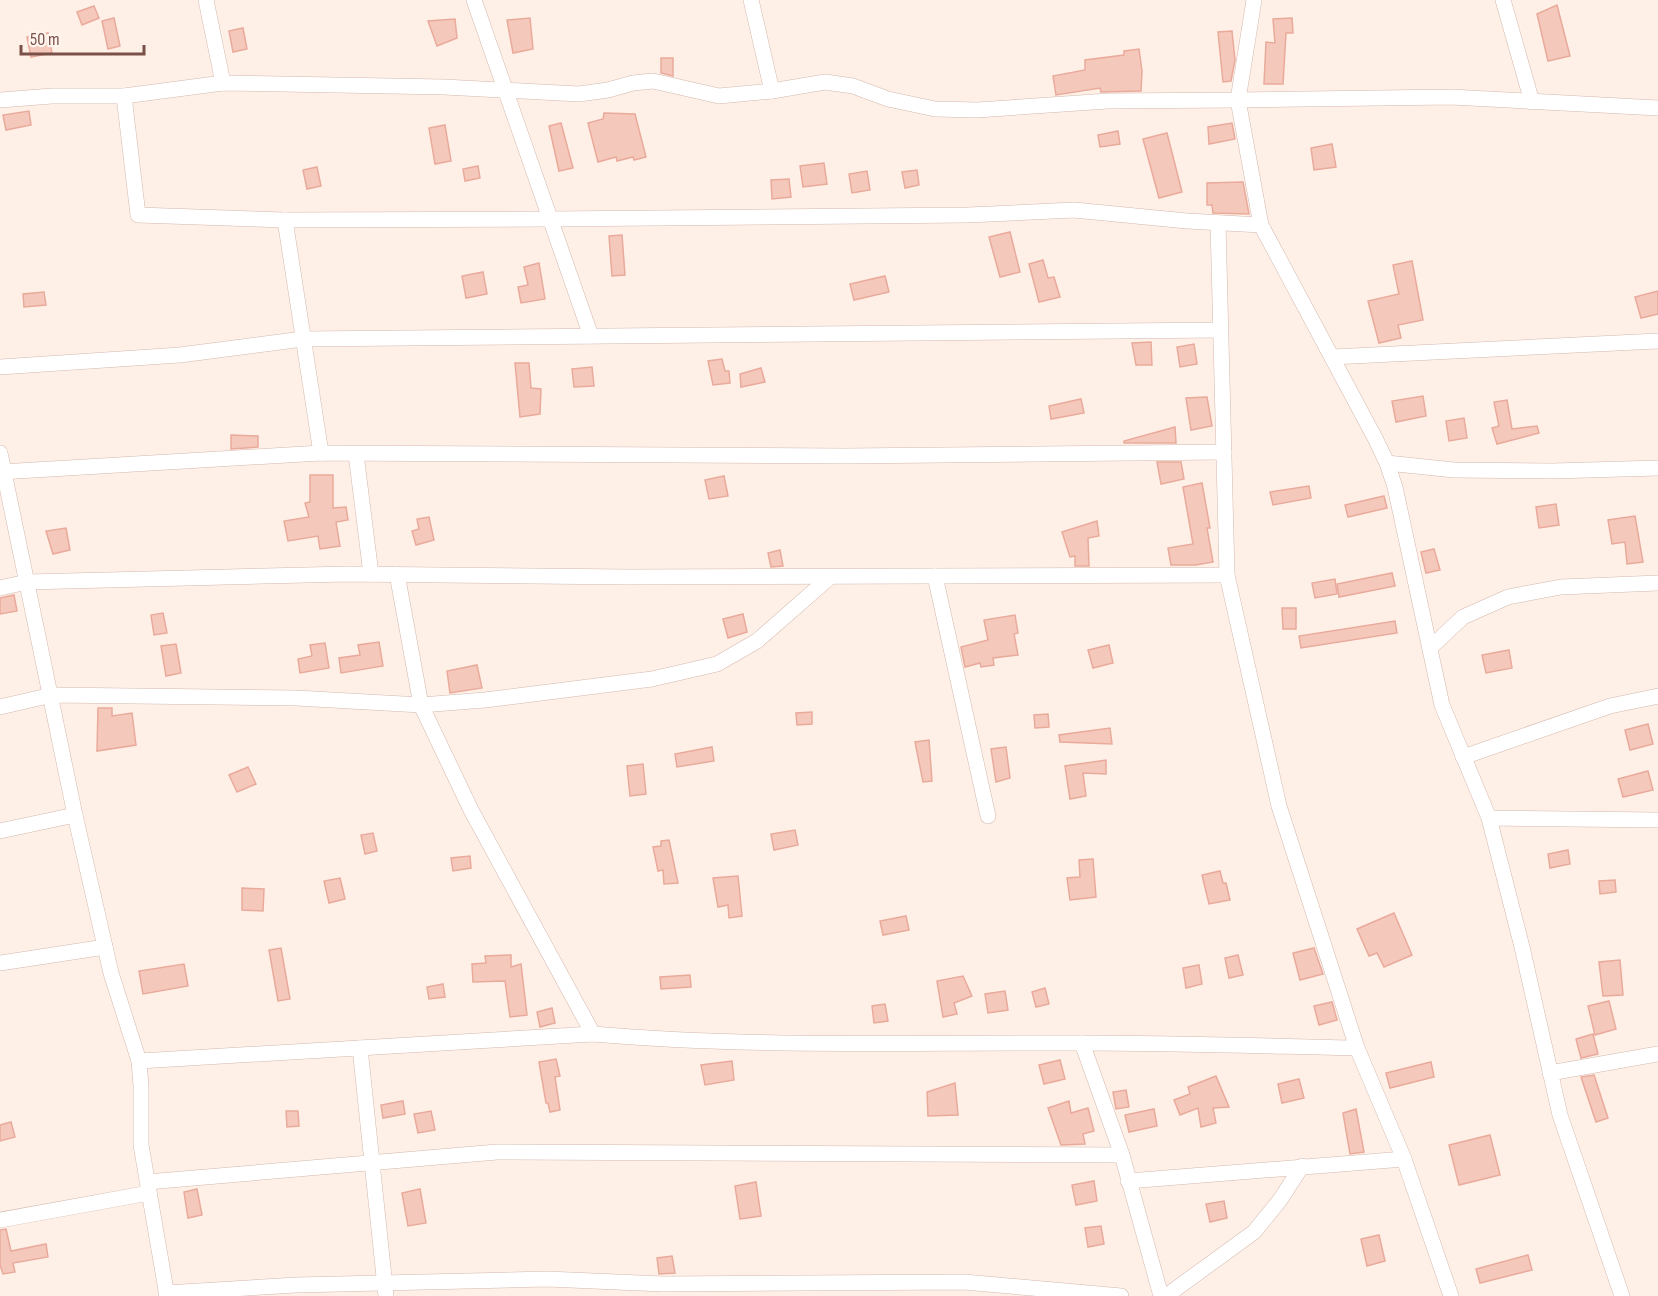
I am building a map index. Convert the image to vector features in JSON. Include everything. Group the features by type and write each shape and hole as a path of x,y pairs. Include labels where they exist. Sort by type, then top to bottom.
{"street":[{"path":"206,0 223,83"},
{"path":"474,0 591,336"},
{"path":"751,0 772,91"},
{"path":"1503,0 1532,102"},
{"path":"1249,1 1238,100 1261,225 1388,463 1442,705 1489,818 1522,947 1560,1115 1622,1296"},
{"path":"0,100 52,96 124,96 223,83 444,87 579,94 653,81 719,96 772,91 825,82 854,86 888,99 935,109 977,110 1108,101 1451,97 1658,108"},
{"path":"124,96 138,215 285,220 551,219 968,215 1074,210 1261,225"},
{"path":"285,220 321,453"},
{"path":"1218,223 1227,575 1279,806 1357,1048 1404,1159 1451,1296"},
{"path":"0,367 180,355 303,339 1220,330"},
{"path":"1332,357 1658,341"},
{"path":"2,472 321,453 846,456 1224,452"},
{"path":"0,453 2,472 105,947 139,1061 141,1145 166,1295 296,1285 385,1289 547,1279 661,1290 964,1282 1120,1296"},
{"path":"356,453 371,574"},
{"path":"1388,463 1454,470 1553,471 1658,468"},
{"path":"0,588 27,582 371,574 629,578 1227,575"},
{"path":"397,574 421,705 471,810 592,1034"},
{"path":"935,576 988,816"},
{"path":"0,707 52,695 296,698 421,705 485,700 652,679 717,664 757,641 830,577"},
{"path":"1430,648 1463,616 1508,597 1561,587 1658,583"},
{"path":"1463,757 1610,706 1658,696"},
{"path":"0,831 75,815"},
{"path":"1489,818 1658,820"},
{"path":"0,963 105,947"},
{"path":"139,1061 592,1034 665,1040 855,1045 1082,1042 1357,1048"},
{"path":"1082,1042 1122,1155 1161,1296"},
{"path":"360,1048 385,1289"},
{"path":"1550,1073 1658,1054"},
{"path":"0,1220 148,1187 372,1162 497,1152 1122,1155"},
{"path":"1128,1181 1404,1159"},
{"path":"1166,1296 1254,1232 1280,1200 1302,1166"}],"building":[{"path":"1557,5 1570,56 1548,61 1537,14"},
{"path":"94,6 99,18 82,25 77,12"},
{"path":"114,18 120,46 108,49 102,21"},
{"path":"530,18 533,49 513,53 507,20"},
{"path":"1292,18 1293,33 1286,33 1283,84 1264,84 1266,42 1275,43 1273,19"},
{"path":"455,19 457,38 437,46 428,21"},
{"path":"243,28 247,49 233,52 229,31"},
{"path":"1232,31 1235,60 1231,81 1223,82 1218,32"},
{"path":"48,33 52,53 31,57 27,37"},
{"path":"1139,49 1142,71 1141,91 1101,92 1100,88 1056,95 1053,76 1085,70 1085,60 1124,55 1124,51"},
{"path":"661,58 673,58 673,76 661,73"},
{"path":"29,111 31,125 6,130 3,115"},
{"path":"604,113 635,114 646,157 617,161 616,157 598,162 588,123 603,119"},
{"path":"561,123 573,168 559,171 549,126"},
{"path":"1232,123 1235,139 1209,144 1208,127"},
{"path":"445,125 451,161 435,164 429,128"},
{"path":"1118,131 1120,144 1100,147 1098,135"},
{"path":"1167,133 1182,192 1159,198 1143,139"},
{"path":"1332,144 1336,167 1314,170 1311,148"},
{"path":"824,163 827,184 803,187 800,166"},
{"path":"478,166 480,178 465,181 463,169"},
{"path":"317,167 321,186 307,189 303,170"},
{"path":"917,170 919,185 905,188 902,172"},
{"path":"867,171 870,190 852,193 849,174"},
{"path":"789,179 791,197 772,199 771,180"},
{"path":"1243,182 1249,214 1213,213 1212,205 1207,205 1207,183"},
{"path":"1010,232 1020,272 1000,277 989,237"},
{"path":"622,235 625,275 612,276 609,236"},
{"path":"1043,260 1048,278 1054,277 1060,297 1039,302 1029,264"},
{"path":"1412,261 1423,320 1398,325 1401,338 1379,343 1368,301 1399,294 1393,265"},
{"path":"539,263 545,299 521,303 518,287 528,285 524,267"},
{"path":"483,272 487,294 466,298 462,276"},
{"path":"885,276 889,292 854,300 850,284"},
{"path":"1658,291 1658,314 1641,318 1635,297"},
{"path":"44,292 46,305 24,307 23,294"},
{"path":"1151,342 1152,365 1136,365 1132,343"},
{"path":"1194,344 1197,364 1180,367 1177,347"},
{"path":"722,359 725,371 729,371 730,383 713,385 708,361"},
{"path":"515,363 529,363 531,388 541,389 540,414 520,417"},
{"path":"592,367 594,386 574,387 572,369"},
{"path":"761,368 765,382 741,387 740,374"},
{"path":"1423,396 1426,416 1396,422 1392,401"},
{"path":"1207,397 1212,426 1191,430 1186,398"},
{"path":"1081,399 1084,413 1051,419 1049,406"},
{"path":"1507,400 1512,429 1537,426 1539,433 1497,444 1492,428 1499,426 1494,402"},
{"path":"1464,418 1467,438 1449,441 1446,421"},
{"path":"1175,427 1176,443 1124,443 1124,441"},
{"path":"231,435 258,436 258,447 231,449"},
{"path":"1157,462 1181,462 1184,479 1161,484"},
{"path":"310,475 333,475 333,508 346,507 348,520 336,522 340,546 320,549 318,536 288,541 284,521 309,517 305,503 310,502"},
{"path":"724,476 728,496 709,499 705,480"},
{"path":"1202,483 1213,562 1171,565 1168,548 1193,544 1183,487"},
{"path":"1309,486 1311,498 1273,505 1270,492"},
{"path":"1384,496 1387,508 1348,517 1345,505"},
{"path":"1556,504 1559,525 1539,528 1536,507"},
{"path":"1635,516 1643,562 1627,564 1625,542 1612,544 1608,520"},
{"path":"429,517 434,540 416,545 412,531 419,529 417,519"},
{"path":"1097,521 1099,536 1088,538 1089,566 1075,566 1075,556 1070,557 1062,532"},
{"path":"66,528 70,550 53,554 46,531"},
{"path":"1434,549 1440,570 1426,573 1421,552"},
{"path":"780,550 783,566 771,567 768,553"},
{"path":"1392,573 1395,586 1339,597 1337,584"},
{"path":"1335,579 1337,594 1315,598 1312,583"},
{"path":"14,595 17,611 0,614 0,598"},
{"path":"1282,608 1296,608 1296,629 1283,629"},
{"path":"163,613 167,633 154,635 151,615"},
{"path":"743,614 747,632 728,638 723,619"},
{"path":"1015,615 1018,633 1014,634 1018,655 993,658 994,665 981,667 980,663 965,667 961,647 988,640 984,620"},
{"path":"1395,621 1397,633 1301,648 1299,636"},
{"path":"379,642 383,666 341,673 339,658 360,655 358,645"},
{"path":"325,643 329,668 300,673 298,659 312,656 310,645"},
{"path":"176,644 181,673 166,676 161,646"},
{"path":"1109,645 1113,663 1093,668 1088,650"},
{"path":"1509,650 1512,668 1486,673 1482,655"},
{"path":"477,665 482,688 450,693 447,671"},
{"path":"98,708 112,708 112,716 132,713 136,745 97,751"},
{"path":"812,712 812,724 797,725 796,713"},
{"path":"1048,714 1049,727 1035,728 1034,715"},
{"path":"1648,724 1653,744 1630,750 1625,730"},
{"path":"1110,728 1112,744 1060,742 1059,735"},
{"path":"929,740 932,781 923,782 915,742"},
{"path":"712,747 714,761 677,767 675,754"},
{"path":"1006,747 1010,778 996,782 991,749"},
{"path":"1106,760 1106,774 1083,773 1086,796 1070,799 1065,766"},
{"path":"643,764 646,794 630,796 627,766"},
{"path":"248,767 256,784 237,792 229,775"},
{"path":"1648,771 1653,790 1623,797 1618,779"},
{"path":"795,830 798,845 774,850 771,834"},
{"path":"373,833 377,851 365,854 361,835"},
{"path":"669,840 678,883 664,884 663,870 658,871 653,847 661,846 661,841"},
{"path":"1568,850 1570,864 1550,868 1548,854"},
{"path":"470,856 471,868 453,871 451,858"},
{"path":"1093,859 1096,897 1070,900 1067,878 1080,877 1079,860"},
{"path":"1220,871 1230,900 1209,904 1202,875"},
{"path":"738,876 742,916 729,918 728,905 718,907 713,878"},
{"path":"340,878 345,899 329,903 324,881"},
{"path":"1615,880 1616,892 1600,894 1599,881"},
{"path":"242,888 264,889 263,911 242,910"},
{"path":"1394,913 1412,955 1384,967 1377,953 1369,956 1357,929"},
{"path":"906,916 909,930 883,935 880,921"},
{"path":"281,948 290,999 278,1001 269,950"},
{"path":"1314,948 1323,974 1300,980 1293,953"},
{"path":"511,955 511,967 521,964 527,1015 510,1017 505,981 473,982 472,964 486,963 485,956"},
{"path":"1238,955 1243,975 1229,978 1225,958"},
{"path":"1620,960 1623,995 1603,996 1599,962"},
{"path":"184,964 188,986 143,994 139,971"},
{"path":"1199,965 1202,984 1186,988 1183,968"},
{"path":"690,975 691,987 661,989 660,977"},
{"path":"963,976 972,996 954,1003 957,1014 943,1017 937,981"},
{"path":"443,984 445,997 429,999 427,987"},
{"path":"1045,988 1049,1004 1036,1007 1032,992"},
{"path":"1005,991 1008,1010 988,1013 985,994"},
{"path":"1609,1001 1616,1029 1595,1035 1588,1006"},
{"path":"1332,1002 1337,1020 1319,1025 1314,1006"},
{"path":"885,1004 888,1021 874,1023 872,1006"},
{"path":"552,1008 555,1023 540,1027 537,1012"},
{"path":"1593,1034 1598,1054 1581,1058 1576,1039"},
{"path":"556,1059 560,1076 555,1077 560,1110 550,1112 548,1103 546,1103 539,1062"},
{"path":"1060,1060 1065,1079 1044,1084 1039,1065"},
{"path":"732,1061 734,1080 705,1085 701,1065"},
{"path":"1431,1062 1434,1077 1390,1088 1386,1073"},
{"path":"1594,1075 1608,1118 1596,1122 1581,1077"},
{"path":"1216,1076 1229,1107 1213,1108 1216,1123 1201,1127 1198,1108 1180,1115 1174,1100 1190,1094 1188,1087"},
{"path":"1299,1079 1304,1098 1282,1103 1278,1084"},
{"path":"955,1083 958,1115 928,1116 927,1092"},
{"path":"1126,1090 1129,1107 1116,1109 1113,1092"},
{"path":"403,1101 405,1114 383,1118 381,1105"},
{"path":"1069,1101 1071,1113 1088,1108 1094,1131 1083,1134 1085,1144 1061,1145 1048,1108"},
{"path":"1154,1109 1157,1126 1129,1132 1125,1115"},
{"path":"1356,1109 1364,1152 1350,1154 1343,1113"},
{"path":"286,1111 298,1111 299,1126 287,1127"},
{"path":"431,1111 435,1130 418,1133 414,1114"},
{"path":"11,1122 15,1137 0,1141 0,1125"},
{"path":"1490,1135 1500,1175 1459,1185 1449,1145"},
{"path":"1094,1181 1097,1201 1076,1205 1072,1185"},
{"path":"756,1182 761,1216 740,1219 735,1186"},
{"path":"197,1189 202,1215 188,1218 184,1192"},
{"path":"420,1189 426,1223 408,1226 402,1193"},
{"path":"1224,1201 1227,1218 1210,1222 1206,1204"},
{"path":"1101,1226 1104,1244 1088,1247 1085,1228"},
{"path":"6,1229 11,1251 46,1244 48,1257 13,1263 15,1272 3,1274 0,1265 0,1230"},
{"path":"1379,1235 1385,1261 1367,1266 1361,1239"},
{"path":"1528,1255 1532,1270 1480,1283 1476,1269"},
{"path":"672,1256 675,1273 659,1274 657,1258"}]}
